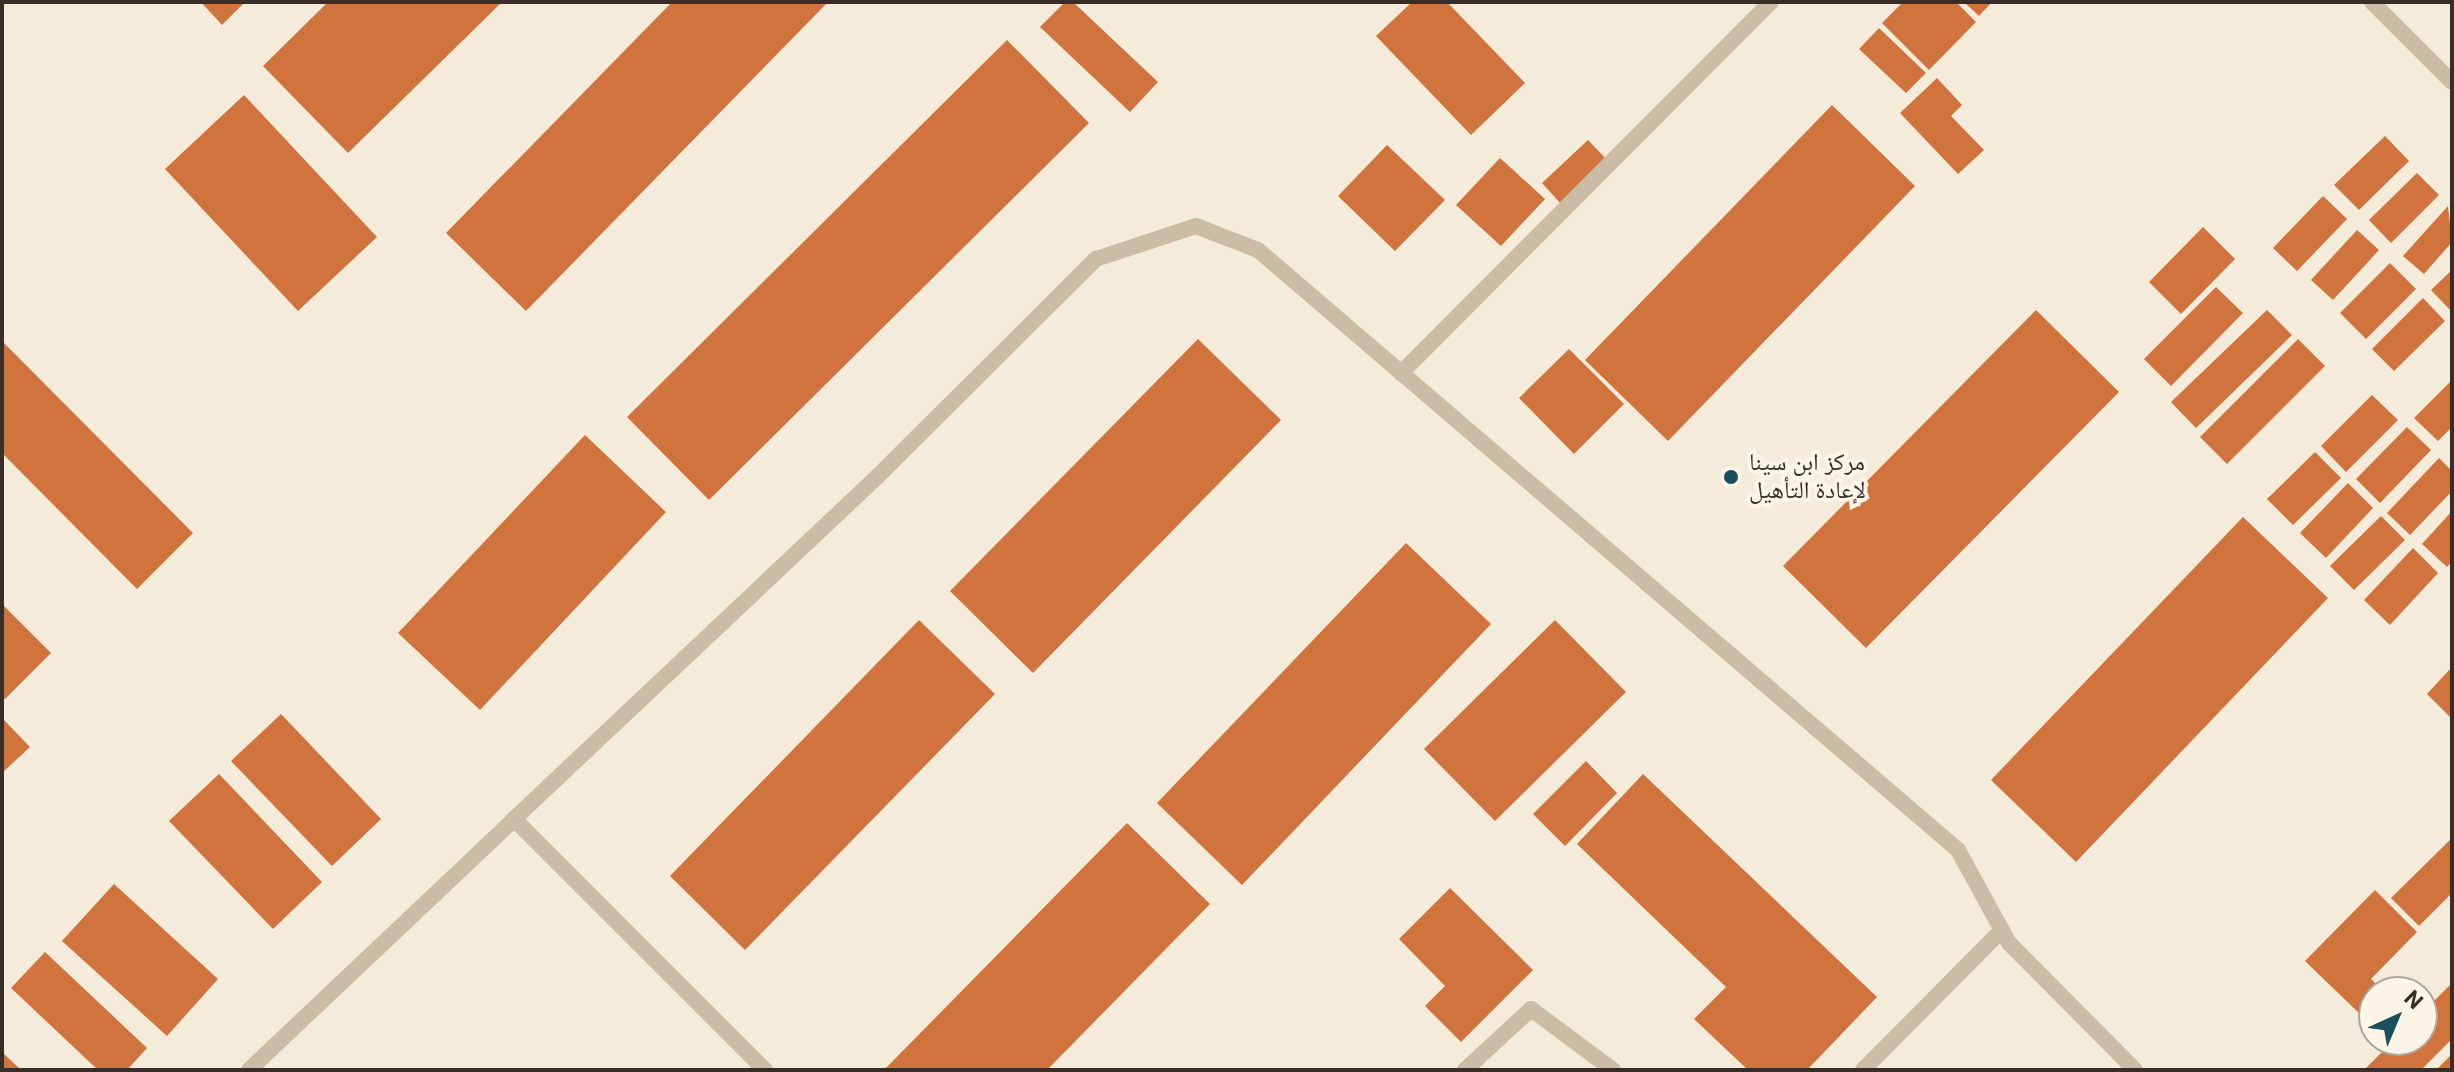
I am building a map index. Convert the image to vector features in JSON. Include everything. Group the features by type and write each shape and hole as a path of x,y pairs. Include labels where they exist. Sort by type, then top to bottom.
{"lane":[{"path":"1401,373 1771,2"},
{"path":"2372,2 2452,82"},
{"path":"249,1070 867,487 1096,259 1196,226 1258,250 1958,850 2002,930 2135,1070"},
{"path":"514,819 765,1070"},
{"path":"1863,1070 2002,930"},
{"path":"1465,1070 1531,1009 1613,1070"}],"building":[{"path":"201,2 245,2 222,25"},
{"path":"328,2 502,2 348,153 263,66"},
{"path":"672,2 828,2 526,311 446,233"},
{"path":"1065,2 1073,2 1158,82 1130,112 1040,27"},
{"path":"1412,2 1447,2 1525,83 1471,135 1376,36"},
{"path":"1903,2 1956,2 1976,22 1929,70 1882,23"},
{"path":"1964,2 1992,2 1979,16"},
{"path":"1879,28 1926,73 1906,93 1859,49"},
{"path":"1007,40 1089,123 709,500 627,417"},
{"path":"1937,78 1962,105 1951,116 1984,150 1958,174 1900,113"},
{"path":"244,95 377,237 298,311 165,169"},
{"path":"1832,105 1915,186 1668,441 1585,360"},
{"path":"2385,136 2409,161 2359,210 2334,185"},
{"path":"1588,140 1609,162 1562,205 1542,183"},
{"path":"1387,145 1445,200 1395,251 1338,196"},
{"path":"1500,158 1545,199 1501,246 1456,205"},
{"path":"2417,173 2439,195 2391,243 2369,220"},
{"path":"2323,196 2347,219 2297,271 2273,248"},
{"path":"2448,206 2452,242 2424,274 2403,256"},
{"path":"2203,227 2235,259 2181,314 2149,282"},
{"path":"2357,230 2379,250 2333,300 2311,280"},
{"path":"2390,263 2416,289 2366,339 2340,313"},
{"path":"2452,270 2452,312 2431,290"},
{"path":"2216,287 2243,313 2171,386 2144,359"},
{"path":"2423,298 2445,321 2394,371 2372,349"},
{"path":"2036,310 2119,392 1866,648 1783,566"},
{"path":"2267,310 2292,335 2196,428 2171,402"},
{"path":"1198,339 1281,420 1033,673 950,591"},
{"path":"2298,339 2325,366 2227,464 2200,437"},
{"path":"2,341 193,533 137,589 2,453"},
{"path":"1569,349 1624,404 1574,454 1519,398"},
{"path":"2452,380 2452,427 2438,441 2414,418"},
{"path":"2372,395 2398,420 2346,472 2321,446"},
{"path":"2407,427 2431,450 2380,503 2356,479"},
{"path":"585,435 666,512 480,710 398,633"},
{"path":"2315,452 2341,478 2293,525 2267,499"},
{"path":"2439,458 2452,471 2452,491 2410,535 2387,513"},
{"path":"2348,483 2373,508 2326,558 2300,533"},
{"path":"2452,511 2452,561 2447,567 2422,544"},
{"path":"2381,516 2405,540 2354,590 2330,566"},
{"path":"2243,517 2328,598 2076,862 1991,780"},
{"path":"1406,543 1491,624 1242,885 1157,803"},
{"path":"2413,548 2438,573 2390,625 2364,600"},
{"path":"2,604 51,653 5,699 2,696"},
{"path":"919,620 995,694 745,950 670,876"},
{"path":"1555,620 1626,692 1495,821 1424,749"},
{"path":"2452,667 2452,719 2427,694"},
{"path":"281,714 381,819 332,866 231,761"},
{"path":"2,718 30,747 2,773"},
{"path":"1586,761 1617,793 1565,846 1533,814"},
{"path":"219,774 322,882 273,929 169,821"},
{"path":"1643,774 1877,997 1807,1070 1748,1070 1694,1019 1726,987 1577,844"},
{"path":"1127,823 1210,904 1047,1070 884,1070"},
{"path":"2452,838 2452,893 2419,926 2391,898"},
{"path":"114,884 218,979 167,1036 62,941"},
{"path":"1450,888 1533,970 1461,1042 1425,1006 1445,986 1399,939"},
{"path":"2375,890 2417,932 2374,976 2358,976 2358,1012 2305,961"},
{"path":"45,952 147,1048 127,1070 98,1070 11,988"},
{"path":"2452,983 2452,1039 2438,1053 2438,997"},
{"path":"2,1052 21,1070 2,1070"},
{"path":"2452,1054 2452,1070 2436,1070"},
{"path":"2378,1056 2435,1056 2421,1070 2364,1070"}],"place":[{"name":"مركز ابن سينا لإعادة التأهيل","path":"1731,477"}]}
